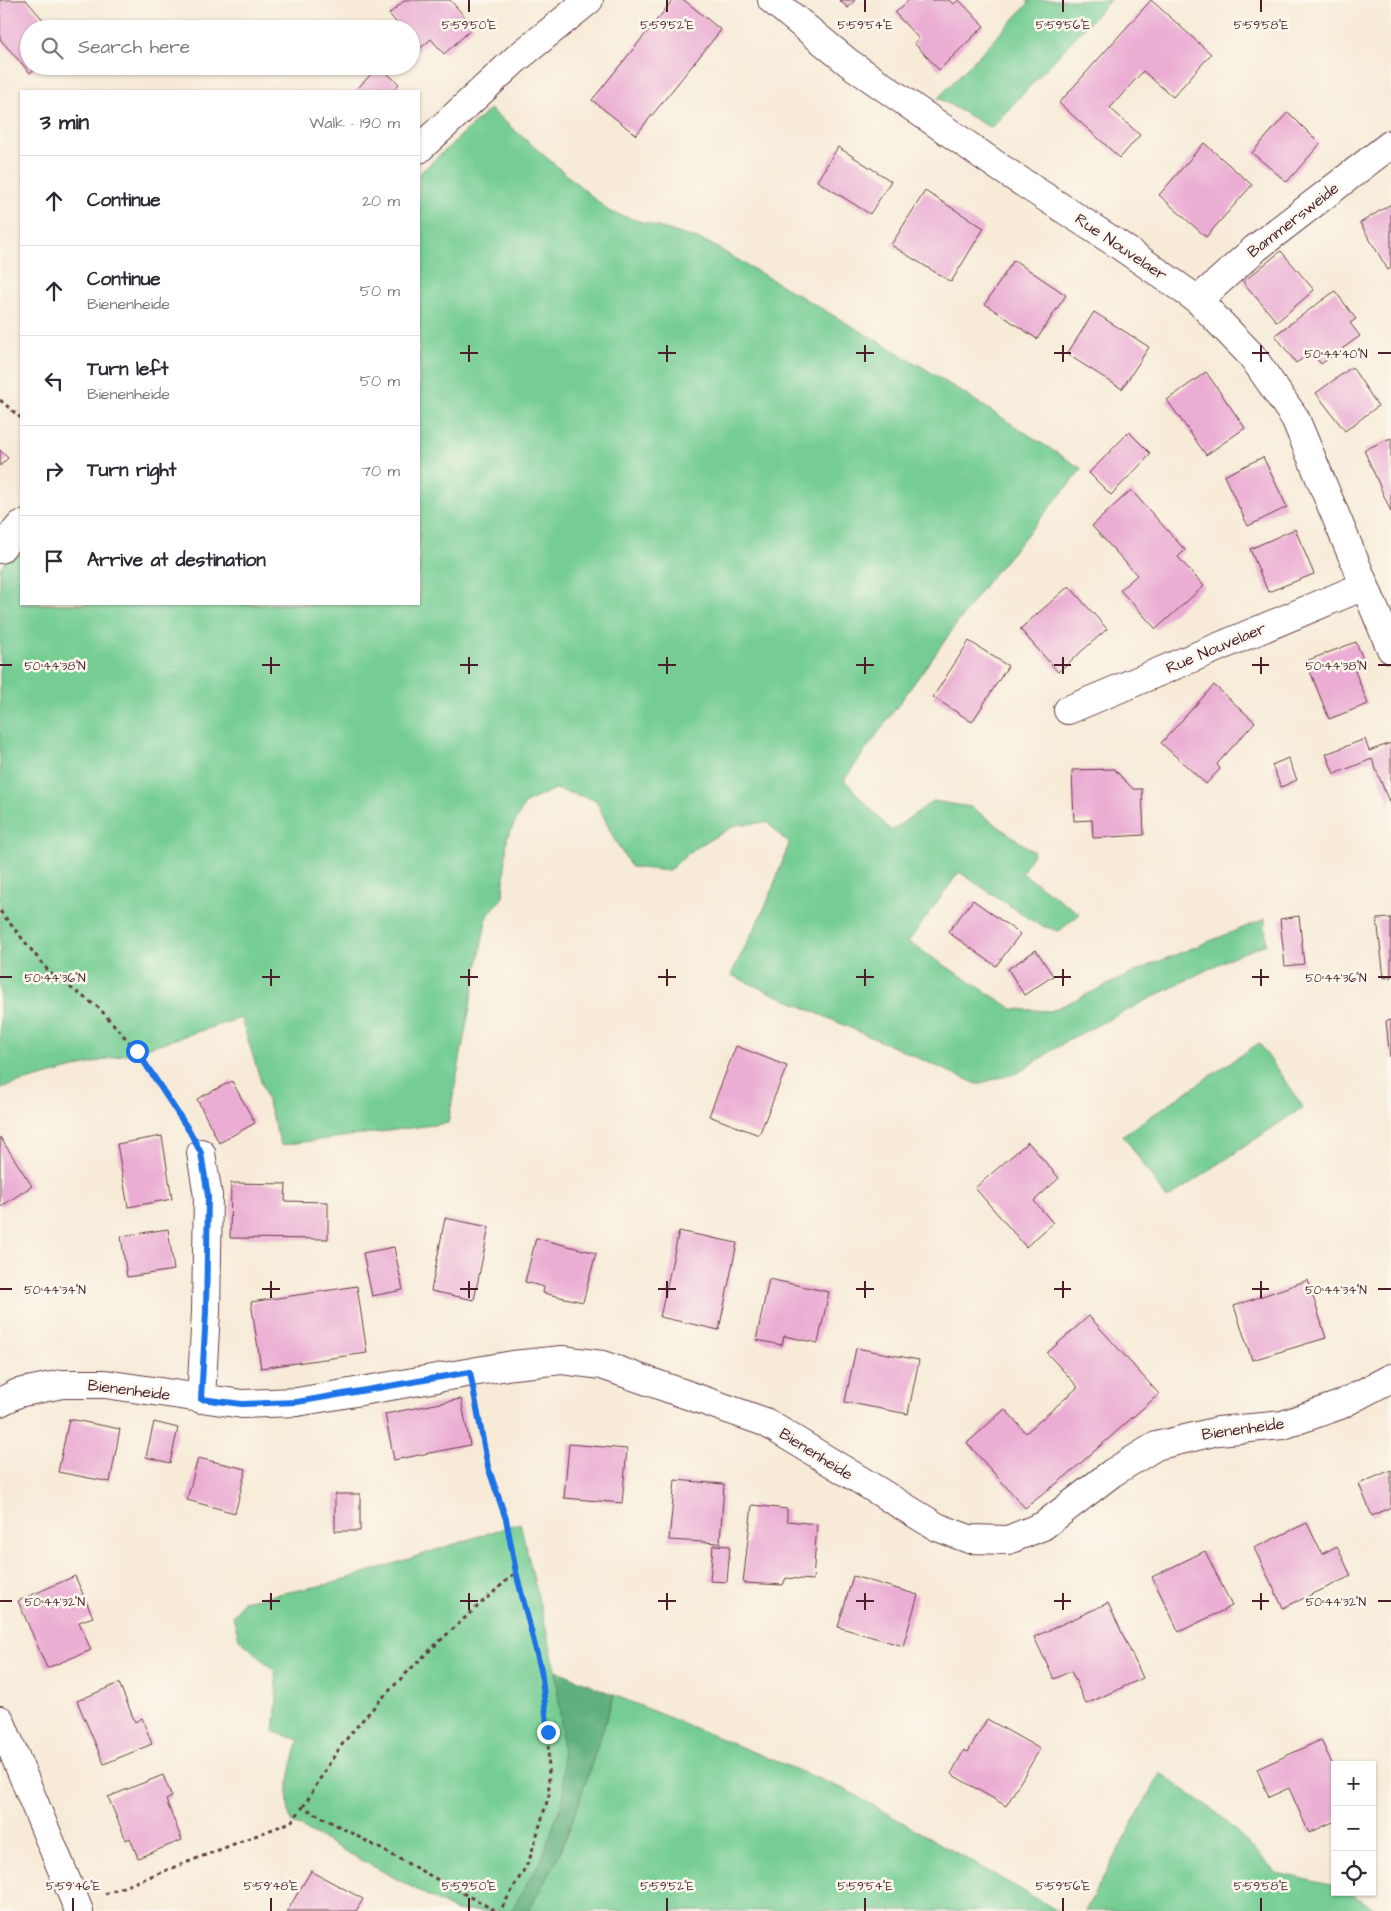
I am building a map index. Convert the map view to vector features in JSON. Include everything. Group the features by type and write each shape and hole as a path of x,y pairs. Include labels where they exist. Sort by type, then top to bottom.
{"street":[{"path":"420,148 516,59 589,0"},
{"name":"Rue Nouvelaer","path":"772,0 849,63 1002,170 1119,245 1198,300 1252,356 1295,418 1391,648"},
{"name":"Bammersweide","path":"1198,300 1256,248 1391,144"},
{"path":"0,549 20,526"},
{"name":"Rue Nouvelaer","path":"1068,710 1364,586"},
{"path":"201,1153 208,1196 206,1312 201,1399"},
{"name":"Bienenheide","path":"0,1402 18,1393 62,1384 105,1384 242,1404 297,1402 470,1372 562,1360 602,1365 765,1422 937,1527 969,1539 1008,1540 1043,1526 1112,1473 1156,1446 1218,1431 1283,1425 1340,1406 1391,1378"},
{"path":"0,1720 77,1908"}],"path":[{"path":"0,400 20,417"},
{"path":"0,910 50,973 99,1008 137,1051 190,1132 201,1153"},
{"path":"470,1372 488,1467 506,1519 516,1572 541,1670 548,1732 549,1795 529,1861 500,1911"},
{"path":"77,1908 291,1822 303,1807 340,1747 374,1708 408,1672 516,1572"},
{"path":"303,1807 496,1911"}],"green space":[{"path":"1026,0 1110,0 991,128 938,98 1029,3"},
{"path":"490,109 610,212 707,242 924,368 1082,469 987,582 844,780 891,831 933,801 971,807 1034,852 1022,873 1080,914 1059,931 1039,925 959,872 908,942 1013,1009 1051,1011 1150,965 1265,919 1266,944 1232,957 1070,1039 1018,1073 977,1084 731,975 767,903 789,844 767,822 736,825 695,848 668,871 631,867 614,839 596,800 555,789 525,803 507,838 503,897 487,916 448,1123 281,1145 241,1018 137,1051 0,1088 0,568 20,545 20,605 420,605 420,173"},
{"path":"1259,1043 1303,1107 1167,1199 1123,1135"},
{"path":"520,1523 556,1670 562,1734 564,1797 541,1860 511,1911 456,1911 291,1822 288,1791 299,1740 274,1732 277,1700 275,1671 239,1639 233,1616 243,1601 334,1583"},
{"path":"556,1670 614,1695 578,1805 557,1860 528,1911 511,1911 541,1860 564,1797 562,1734"},
{"path":"614,1695 846,1790 1058,1911 528,1911 557,1860 578,1805"},
{"path":"1160,1773 1220,1815 1277,1873 1331,1885 1331,1896 1355,1896 1379,1911 1085,1911"}],"building":[{"path":"0,0 26,0 43,20 20,20 20,62 0,39"},
{"path":"405,0 450,0 474,27 444,54 431,39 420,49 420,20 394,20 389,14"},
{"path":"673,0 684,0 721,30 636,135 592,100"},
{"path":"839,0 855,0 848,8"},
{"path":"909,0 949,0 953,4 959,0 984,26 939,70 914,43 919,39 895,13"},
{"path":"1151,0 1211,54 1173,97 1143,71 1110,108 1140,135 1120,158 1059,103"},
{"path":"370,75 389,75 399,84 394,90 356,90"},
{"path":"1288,112 1320,144 1287,182 1252,153"},
{"path":"1204,143 1252,185 1206,237 1159,195"},
{"path":"838,147 891,181 870,214 817,181"},
{"path":"925,191 984,228 951,282 891,245"},
{"path":"1391,204 1391,268 1388,270 1360,223"},
{"path":"1281,251 1314,290 1277,322 1243,282"},
{"path":"1014,260 1066,295 1037,339 985,304"},
{"path":"1335,291 1356,319 1350,323 1360,336 1321,364 1312,352 1296,363 1275,335"},
{"path":"1094,312 1149,347 1122,389 1067,354"},
{"path":"1352,367 1378,406 1345,431 1316,393"},
{"path":"1206,372 1245,428 1206,455 1167,400"},
{"path":"1129,432 1151,454 1111,495 1089,473"},
{"path":"1391,438 1391,512 1364,450"},
{"path":"0,450 8,458 0,466"},
{"path":"1263,457 1287,507 1248,526 1224,476"},
{"path":"1131,490 1185,550 1178,557 1204,586 1156,629 1120,590 1137,575 1092,526"},
{"path":"1295,529 1314,574 1268,592 1250,549"},
{"path":"1069,586 1107,629 1058,672 1020,629"},
{"path":"969,641 1008,666 972,722 933,697"},
{"path":"1356,642 1366,666 1355,671 1368,704 1329,719 1306,661"},
{"path":"1214,685 1255,722 1217,764 1220,769 1206,784 1161,743"},
{"path":"1365,739 1369,751 1391,743 1391,807 1372,759 1334,774 1326,754"},
{"path":"1288,758 1297,780 1281,787 1272,765"},
{"path":"1114,769 1133,789 1142,789 1144,835 1093,838 1092,820 1074,821 1072,770"},
{"path":"973,900 1020,934 996,966 948,932"},
{"path":"1299,916 1304,964 1285,966 1280,919"},
{"path":"1391,918 1391,977 1384,978 1377,919"},
{"path":"1036,950 1053,976 1024,995 1008,969"},
{"path":"1391,1020 1391,1058 1390,1058 1386,1021"},
{"path":"736,1046 787,1066 759,1135 709,1116"},
{"path":"232,1081 255,1123 219,1143 197,1099"},
{"path":"162,1136 172,1199 128,1207 117,1144"},
{"path":"0,1137 32,1186 0,1207"},
{"path":"1028,1142 1059,1178 1034,1201 1053,1223 1026,1247 975,1188"},
{"path":"231,1183 286,1184 285,1201 328,1202 328,1239 230,1238"},
{"path":"445,1218 489,1227 474,1300 431,1291"},
{"path":"168,1229 174,1270 127,1277 121,1236"},
{"path":"679,1231 737,1243 719,1330 660,1317"},
{"path":"536,1238 596,1253 583,1302 543,1293 544,1287 525,1282"},
{"path":"394,1247 403,1290 372,1296 363,1253"},
{"path":"769,1279 829,1292 818,1343 784,1336 782,1345 756,1340"},
{"path":"1308,1280 1326,1338 1252,1360 1234,1306"},
{"path":"357,1286 367,1353 261,1368 251,1302"},
{"path":"1089,1316 1159,1394 1065,1477 1025,1508 967,1443 1005,1409 1026,1433 1078,1387 1047,1353"},
{"path":"856,1348 919,1360 908,1414 845,1402"},
{"path":"461,1399 470,1445 394,1460 385,1414"},
{"path":"69,1419 120,1429 110,1482 58,1472"},
{"path":"154,1422 178,1428 170,1463 146,1457"},
{"path":"569,1444 627,1449 622,1503 564,1498"},
{"path":"198,1458 246,1469 235,1513 187,1500"},
{"path":"1391,1470 1391,1507 1372,1516 1359,1484"},
{"path":"675,1480 724,1484 720,1543 669,1540"},
{"path":"335,1494 360,1494 360,1531 335,1531"},
{"path":"752,1505 787,1509 787,1521 817,1524 813,1580 786,1578 783,1585 743,1583"},
{"path":"1307,1523 1322,1554 1337,1546 1351,1576 1283,1608 1254,1548"},
{"path":"713,1545 730,1546 727,1582 710,1581"},
{"path":"1205,1551 1232,1606 1179,1632 1152,1577"},
{"path":"75,1576 93,1617 79,1622 91,1650 47,1668 18,1601"},
{"path":"853,1576 918,1595 903,1646 838,1627"},
{"path":"1108,1603 1143,1678 1086,1704 1071,1671 1054,1679 1034,1637"},
{"path":"119,1683 135,1722 142,1718 152,1744 104,1764 77,1701"},
{"path":"987,1719 1040,1749 1006,1806 951,1774 964,1750 968,1752"},
{"path":"1321,1740 1331,1761 1331,1823 1309,1833 1289,1788 1269,1797 1257,1769"},
{"path":"163,1775 172,1797 166,1800 182,1840 138,1858 130,1838 126,1840 108,1797"},
{"path":"311,1871 363,1899 356,1911 287,1911"}],"route":[{"path":"137,1051 190,1132 201,1153 208,1196 206,1312 201,1399 242,1404 297,1402 470,1372 488,1467 506,1519 516,1572 541,1670 548,1732"}]}
